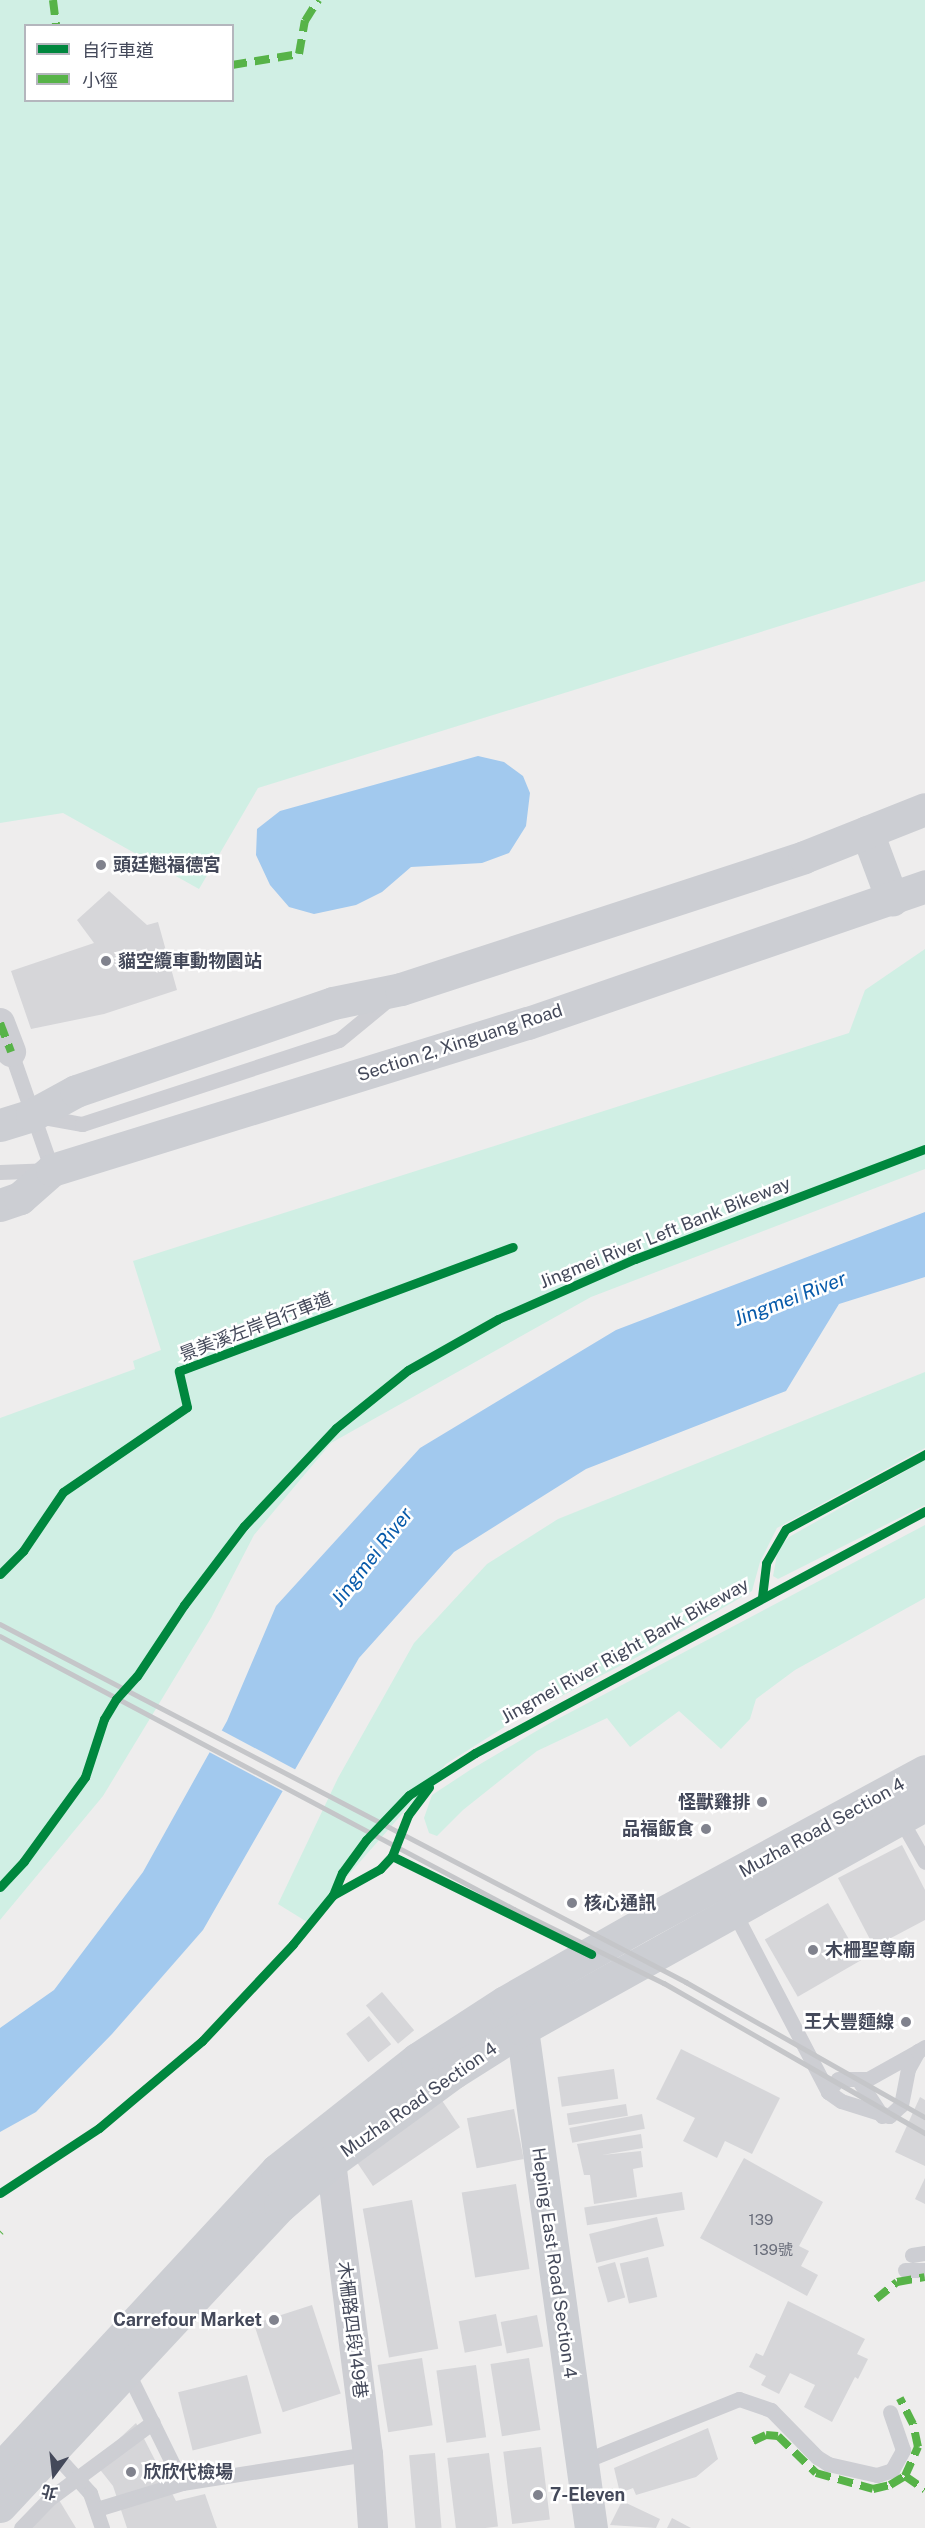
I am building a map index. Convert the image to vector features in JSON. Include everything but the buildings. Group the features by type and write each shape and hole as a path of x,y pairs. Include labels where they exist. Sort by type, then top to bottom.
{"main road":[{"path":"0,1125 33,1115 99,1083 333,1003 401,989 804,857 925,810"},
{"path":"867,832 892,899"},
{"name":"Section 2, Xinguang Road","path":"0,1205 20,1198 52,1170 528,1023 925,886"},
{"name":"Muzha Road Section 4","path":"0,2506 52,2451 258,2189 323,2150 417,2059 513,2016 726,1898 925,1771"},
{"name":"Muzha Road Section 4","path":"726,1898 913,1812"},
{"name":"Heping East Road Section 4","path":"513,2016 591,2528"},
{"name":"Muzha Road Section 4","path":"0,2469 120,2362"}],"street":[{"path":"0,1023 10,1052"},
{"name":"木柵路四段149巷","path":"323,2150 368,2454 373,2528"}],"lane":[{"path":"0,1172 52,1170 10,1052"},
{"path":"913,1812 925,1862"},
{"path":"726,1898 828,2092 883,2117 896,2112 901,2105 908,2070 921,2049"},
{"path":"828,2092 838,2079 859,2081 921,2049"},
{"path":"859,2081 883,2117"},
{"path":"905,2270 925,2270"},
{"path":"120,2362 153,2422 182,2483"},
{"path":"582,2462 739,2399 771,2410 817,2457 868,2475 891,2470 903,2450 890,2412"},
{"path":"21,2528 49,2499 153,2422"},
{"path":"52,2451 79,2479 97,2509 102,2528"},
{"path":"97,2509 182,2483 368,2454"}],"green space":[{"path":"0,0 925,0 925,581 258,788 199,889 63,813 0,823"},
{"path":"925,949 925,1169 591,1297 331,1443 254,1535 211,1618 103,1796 0,1920 0,1418 135,1369 133,1361 161,1350 133,1261 849,1033 865,990"},
{"path":"925,1372 925,1448 777,1528 760,1562 752,1591 645,1653 517,1719 446,1764 307,1922 278,1904 338,1778 414,1643 487,1564 558,1519"},
{"path":"925,1460 925,1505 778,1579 773,1576 778,1549 789,1537"},
{"path":"925,1525 925,1598 795,1670 756,1699 750,1719 721,1749 679,1711 630,1747 607,1718 537,1751 463,1810 437,1836 429,1833 424,1818 432,1795 470,1770 550,1723"}],"water":[{"path":"478,756 504,762 523,776 530,793 526,826 509,853 482,863 411,867 382,892 356,905 314,914 289,907 270,885 256,855 257,829 280,811"},
{"name":"Jingmei River","path":"925,1212 925,1277 839,1304 786,1391 586,1469 454,1552 359,1658 203,1930 112,2034 36,2112 0,2132 0,2028 54,1990 143,1872 227,1721 276,1606 420,1448 616,1330"}],"pier":[{"path":"219,1729 298,1771 286,1793 207,1751"}],"railway":[{"path":"0,1624 686,1982 925,2117"},
{"path":"0,1636 514,1909 664,1983 925,2133"}],"marked path":[{"path":"53,0 56,24"},
{"path":"234,65 299,54 305,21 318,0"},
{"path":"0,1023 11,1052"},
{"path":"876,2299 897,2282 925,2277"},
{"path":"753,2441 766,2435 778,2436 816,2473 873,2489 890,2485 905,2476 918,2447 913,2424 900,2398"},
{"path":"905,2476 925,2490"}],"cycle path":[{"name":"Jingmei River Left Bank Bikeway","path":"0,1887 24,1861 85,1777 104,1719 116,1699 137,1676 184,1605 244,1526 336,1428 408,1370 498,1319 635,1259 925,1149"},
{"name":"景美溪左岸自行車道","path":"0,1574 23,1551 63,1492 187,1407 179,1371 513,1247"},
{"name":"Jingmei River Right Bank Bikeway","path":"762,1597 766,1563 786,1529 925,1454"},
{"name":"Jingmei River Right Bank Bikeway","path":"0,2193 99,2128 202,2041 293,1944 333,1895 342,1873 366,1840 409,1795 475,1753 925,1511"},
{"path":"333,1895 380,1869 392,1856 408,1815 429,1787"},
{"path":"392,1856 591,1954"}],"place":[{"name":"頭廷魁福德宮","path":"101,865"},
{"name":"貓空纜車動物園站","path":"106,961"},
{"name":"怪獸雞排","path":"762,1802"},
{"name":"品福飯食","path":"706,1829"},
{"name":"核心通訊","path":"572,1903"},
{"name":"木柵聖尊廟","path":"813,1950"},
{"name":"王大豐麵線","path":"906,2022"},
{"name":"Carrefour Market","path":"274,2320"},
{"name":"欣欣代檢場","path":"131,2472"},
{"name":"7-Eleven","path":"538,2495"}]}
